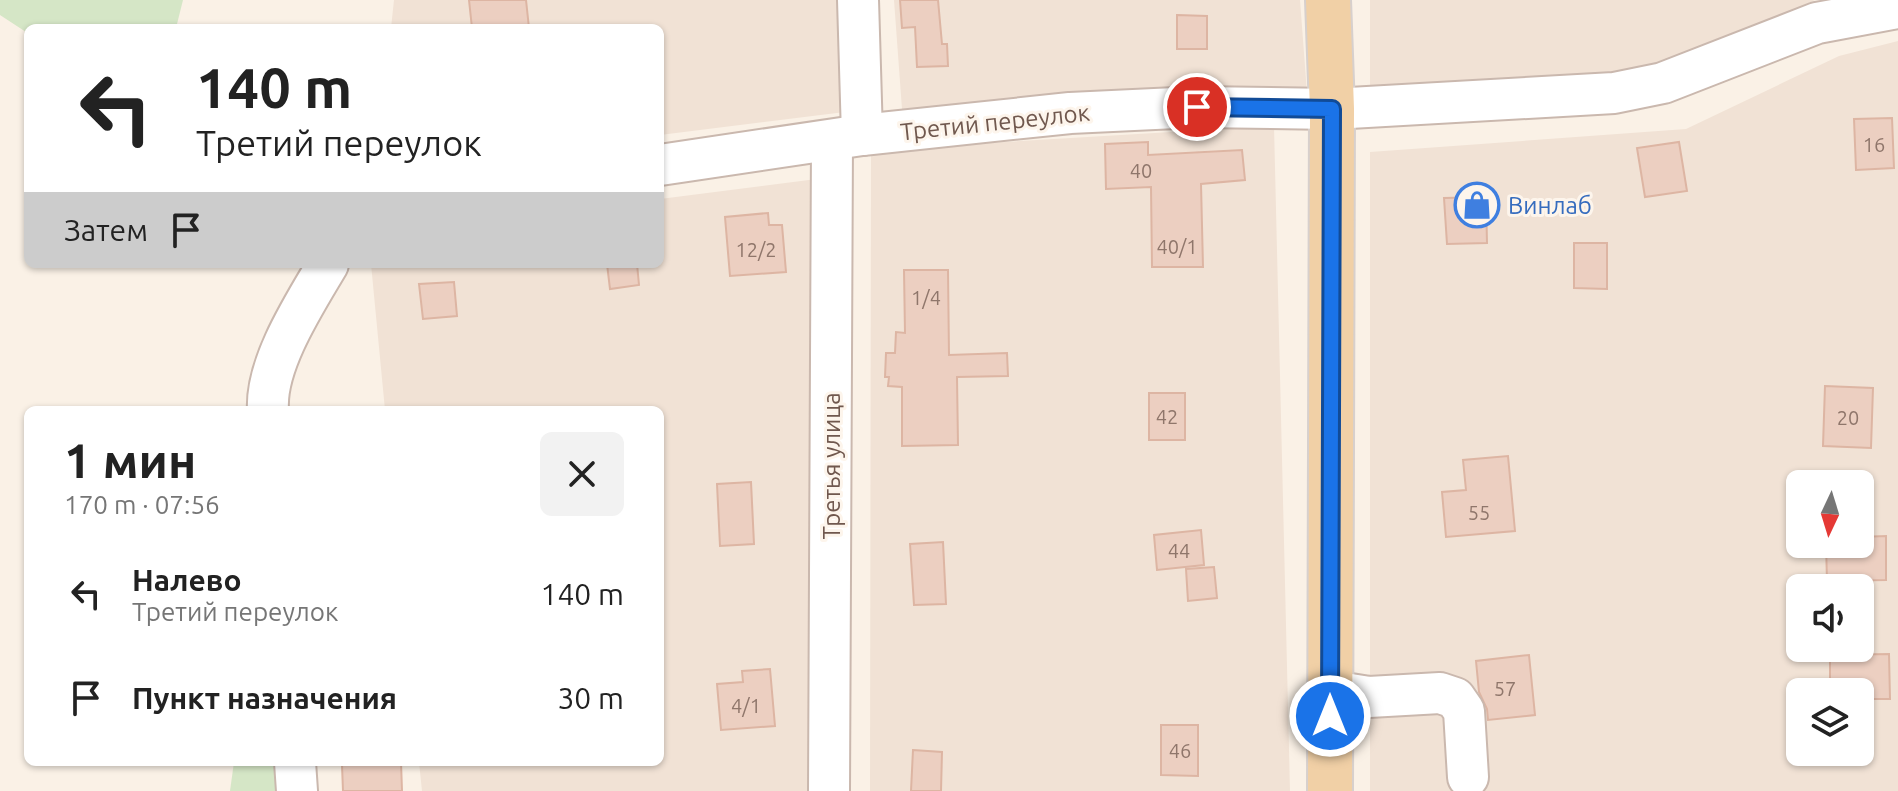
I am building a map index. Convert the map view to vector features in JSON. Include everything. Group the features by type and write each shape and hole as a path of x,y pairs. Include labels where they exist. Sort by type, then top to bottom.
{"main road":[{"path":"1328,0 1332,109 1330,791"}],"street":[{"name":"Третья улица","path":"829,791 847,138 858,0"},
{"name":"Третий переулок","path":"664,164 847,138 1070,113 1197,107 1332,109 1614,93 1663,83 1817,23 1898,8"},
{"path":"268,406 267,392 293,323 326,268"},
{"path":"1331,691 1369,697 1440,693 1455,698 1464,711 1468,777"},
{"path":"295,766 297,791"}],"shaded area":[{"path":"394,0 847,0 853,111 664,135 664,24 391,24"},
{"path":"894,0 1300,0 1307,93 902,109"},
{"path":"1370,0 1815,0 1670,68 1370,89"},
{"path":"1898,41 1898,791 1370,791 1370,152 1686,129 1839,56"},
{"path":"1274,126 1290,791 870,791 871,150"},
{"path":"840,176 826,791 422,791 419,766 664,766 664,406 385,406 371,268 664,268 664,198"}],"green space":[{"path":"0,0 183,0 177,24 24,24 24,31 0,15"},
{"path":"233,766 274,766 276,791 230,791"}],"building":[{"path":"469,0 526,0 529,24 472,24"},
{"path":"900,0 938,0 942,44 947,44 948,66 917,67 915,27 902,28"},
{"path":"1177,15 1207,16 1207,49 1177,49"},
{"path":"1892,118 1894,168 1856,170 1854,119"},
{"path":"1148,142 1148,155 1242,150 1245,180 1201,184 1203,267 1152,267 1151,187 1106,189 1105,144"},
{"path":"1679,142 1687,191 1645,197 1637,148"},
{"path":"1486,197 1487,243 1447,244 1444,198"},
{"path":"768,213 769,225 782,225 786,272 730,276 725,217"},
{"path":"1574,243 1607,243 1607,289 1574,288"},
{"path":"607,268 637,268 639,285 610,289"},
{"path":"904,270 948,270 949,355 1007,353 1008,376 957,377 958,445 902,446 902,387 888,386 889,377 885,377 886,353 895,353 896,332 905,333"},
{"path":"454,282 457,316 423,319 419,284"},
{"path":"1825,386 1873,388 1871,448 1823,446"},
{"path":"1149,393 1185,393 1185,440 1149,440"},
{"path":"1508,456 1515,531 1446,537 1442,492 1466,490 1463,460"},
{"path":"751,482 754,544 720,546 717,484"},
{"path":"1201,530 1204,565 1157,570 1154,535"},
{"path":"1874,536 1886,536 1886,580 1874,580 1874,574 1827,574 1826,558 1874,558"},
{"path":"943,542 946,604 914,605 910,544"},
{"path":"1214,567 1217,598 1188,601 1186,569"},
{"path":"1874,654 1889,654 1890,699 1874,699 1874,678 1830,678 1830,662 1874,662"},
{"path":"1529,655 1535,715 1488,720 1487,709 1479,692 1476,661"},
{"path":"770,669 775,726 721,730 717,684 743,682 742,671"},
{"path":"1161,725 1198,725 1198,776 1161,775"},
{"path":"913,750 942,752 941,791 911,791"},
{"path":"342,766 401,766 402,791 343,791"}],"place":[{"name":"Винлаб","path":"1477,205"}],"route":[{"path":"1197,107 1332,109 1330,716"}]}
